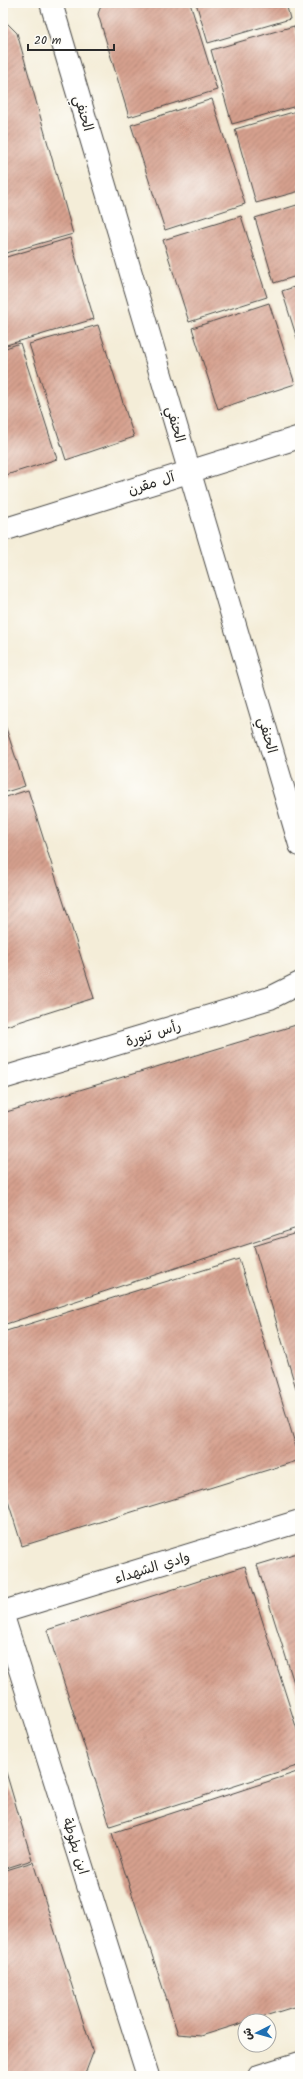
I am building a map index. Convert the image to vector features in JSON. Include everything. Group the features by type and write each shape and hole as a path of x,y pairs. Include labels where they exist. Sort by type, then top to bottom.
{"street":[{"name":"الحنفي","path":"52,3 300,845"},
{"name":"آل مقرن","path":"3,530 300,437"},
{"name":"رأس تنورة","path":"3,1078 270,998 300,983"},
{"name":"وادي الشهداء","path":"3,1612 300,1521"},
{"name":"ابن بطوطة","path":"3,1616 148,2076"},
{"path":"259,2076 300,2063"}],"building":[{"path":"102,3 190,3 217,90 129,117 98,14"},
{"path":"196,3 286,3 290,19 208,43"},
{"path":"3,19 17,33 73,234 3,254"},
{"path":"294,26 300,47 300,105 232,124 211,50"},
{"path":"212,99 245,204 165,230 131,125"},
{"path":"300,110 300,191 256,203 235,129"},
{"path":"300,204 300,275 274,283 255,218"},
{"path":"241,216 267,297 189,322 163,240"},
{"path":"70,238 94,319 3,346 3,258"},
{"path":"300,285 300,348 282,291"},
{"path":"269,303 295,384 218,409 192,328"},
{"path":"98,325 134,437 66,460 29,344"},
{"path":"20,343 57,459 3,476 3,349"},
{"path":"3,719 25,786 3,793"},
{"path":"28,790 94,998 3,1027 3,798"},
{"path":"296,1025 300,1031 300,1227 3,1325 3,1113"},
{"path":"300,1232 300,1402 254,1246"},
{"path":"239,1259 300,1460 22,1546 3,1485 3,1332"},
{"path":"300,1552 300,1702 257,1565"},
{"path":"245,1566 300,1739 300,1765 110,1826 47,1630"},
{"path":"3,1762 32,1860 3,1869"},
{"path":"300,1771 300,2005 274,2013 237,2013 237,2025 201,2036 178,2034 112,1833"},
{"path":"33,1862 93,2053 85,2074 81,2076 3,2076 3,1871"}]}
